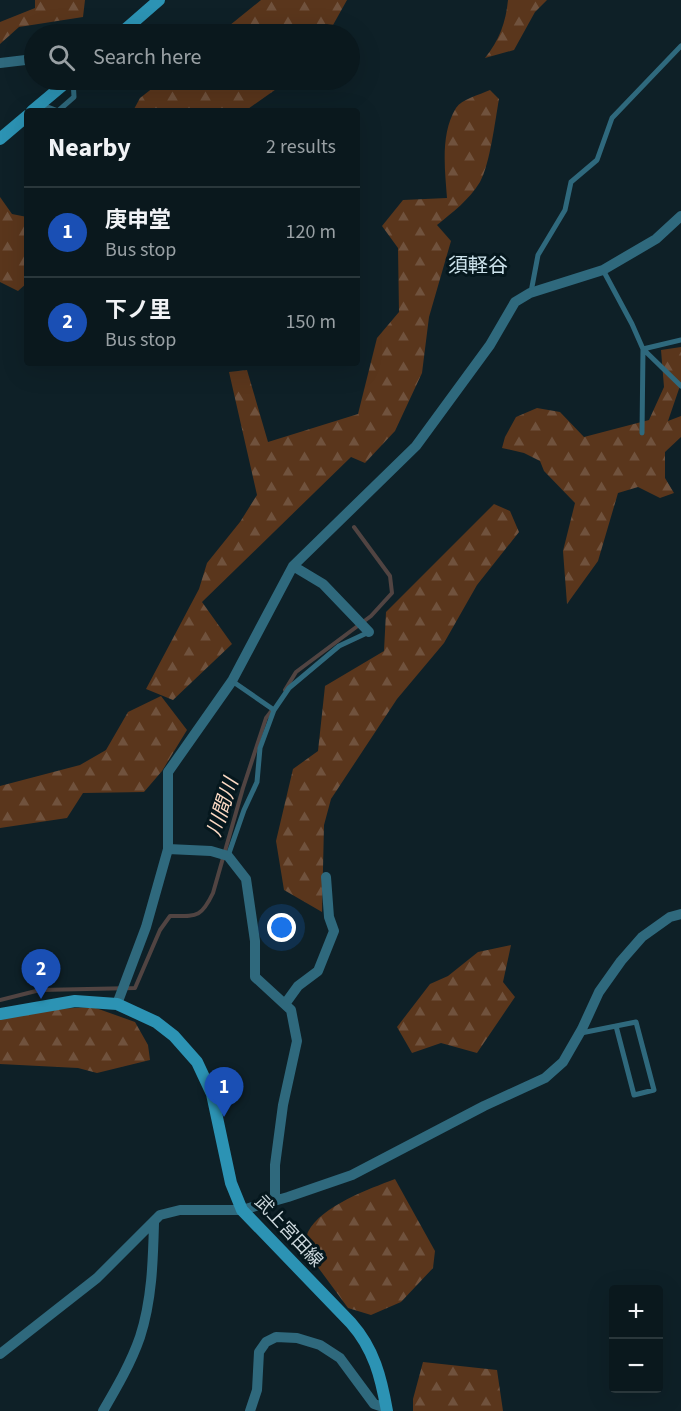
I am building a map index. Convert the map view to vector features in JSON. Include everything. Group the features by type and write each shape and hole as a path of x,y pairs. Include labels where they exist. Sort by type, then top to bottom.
{"main road":[{"path":"131,24 159,0"},
{"path":"36,108 58,90"},
{"path":"0,139 24,119"},
{"name":"武上宮田線","path":"0,1014 75,1001 117,1004 156,1022 174,1036 197,1062 212,1094 231,1183 242,1210 366,1341 380,1373 387,1410"}],"street":[{"path":"0,63 24,60"},
{"path":"117,1004 146,927 168,849 168,772 232,681 293,566 416,446 490,345 515,302 530,293 603,270 656,239 681,216"},
{"path":"293,566 323,584 369,632"},
{"path":"168,849 212,851 228,856 246,879 255,940 255,977 291,1010 297,1041 283,1105 275,1165 275,1200"},
{"path":"285,1004 298,986 318,971 334,931 329,917 326,877"},
{"path":"0,1354 97,1278 160,1215 180,1210 242,1210 352,1175 484,1106 545,1078 563,1062 580,1034 599,992 621,961 642,937 670,917 681,914"},
{"path":"103,1411 126,1371 140,1336 153,1270 154,1223"},
{"path":"250,1411 257,1390 259,1352 266,1342 276,1338 297,1338 320,1345 340,1358 374,1404 387,1410"}],"lane":[{"path":"530,293 538,255 565,210 572,182 597,160 612,118 681,46"},
{"path":"603,270 643,349 681,386"},
{"path":"643,349 681,340"},
{"path":"642,433 643,349"},
{"path":"228,856 244,810 257,782 260,748 274,710 289,688 339,646 369,632"},
{"path":"232,681 274,710"},
{"path":"580,1034 616,1026 636,1022 654,1090 634,1095 616,1026"}],"green space":[{"path":"35,0 85,0 83,17 24,24 0,44 0,22 35,8"},
{"path":"261,0 347,0 334,24 231,24"},
{"path":"508,0 547,0 535,12 514,50 485,58 501,31"},
{"path":"150,90 275,90 249,108 135,108 140,98"},
{"path":"490,90 499,99 487,165 480,182 471,194 437,225 451,241 429,317 422,373 395,431 365,463 351,457 202,602 232,644 173,700 146,689 199,589 207,563 240,522 257,495 229,372 247,370 268,442 358,414 377,338 399,312 398,248 382,226 403,200 447,198 445,152 451,118 462,102"},
{"path":"0,197 12,214 24,216 24,286 18,291 0,282"},
{"path":"681,347 681,383 668,421 681,416 681,437 665,452 665,478 674,493 660,498 638,487 618,493 598,561 567,604 563,551 575,503 544,471 540,461 524,453 502,448 505,437 516,417 537,408 560,412 584,437 649,420 664,387 661,350"},
{"path":"494,504 510,511 519,532 477,585 444,643 397,699 331,799 324,825 322,912 284,890 276,841 293,769 318,751 325,686 384,651 386,612"},
{"path":"161,696 187,730 162,771 144,792 83,793 67,818 0,828 0,786 80,765 106,750 128,712"},
{"path":"511,945 503,982 515,997 477,1053 441,1043 412,1053 397,1027 430,984 448,976 478,952"},
{"path":"93,1007 135,1022 148,1045 150,1060 97,1073 78,1068 0,1064 0,1012"},
{"path":"395,1179 435,1251 433,1268 401,1302 371,1315 348,1308 306,1251 307,1236 314,1223 334,1206"},
{"path":"423,1362 497,1370 503,1411 413,1411 413,1399"}],"waterway":[{"name":"川間川","path":"285,690 296,672 371,616 392,593 390,576 354,527"},
{"name":"川間川","path":"0,1000 40,990 135,988 160,930 170,916 197,914 205,907 213,893 243,788 266,718 273,709"}],"place":[{"name":"下ノ里","path":"41,999"},
{"name":"庚申堂","path":"224,1117"}],"district":[{"name":"須軽谷","path":"478,265"}]}
